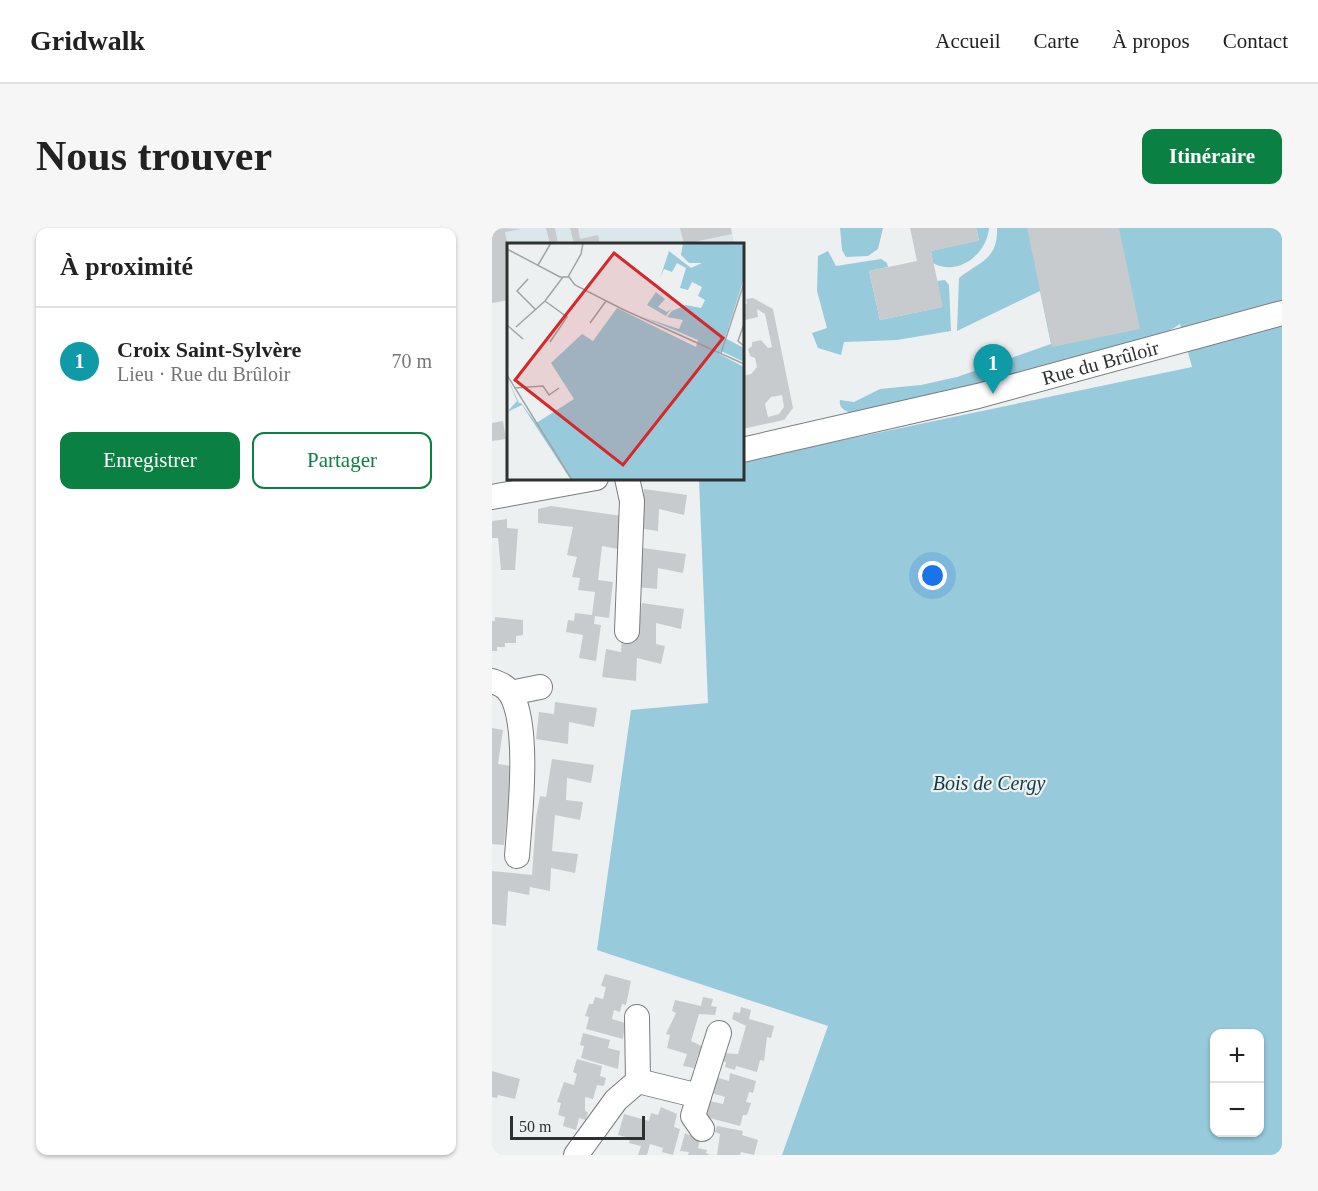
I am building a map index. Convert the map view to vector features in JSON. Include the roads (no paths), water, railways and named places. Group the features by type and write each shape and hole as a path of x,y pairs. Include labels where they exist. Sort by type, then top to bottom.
{"street":[{"name":"Rue du Brûloir","path":"744,450 978,396 1282,313"},
{"path":"492,497 585,480"},
{"path":"627,480 632,501 627,631"},
{"path":"501,687 540,687"},
{"path":"501,687 514,702 523,768 517,856"},
{"path":"637,1017 638,1081"},
{"path":"702,1129 693,1116 719,1033"},
{"path":"638,1081 699,1096"},
{"path":"576,1155 616,1100 638,1081"}],"place":[{"name":"Croix Saint-Sylvère","path":"993,394"}],"park label":[{"name":"Bois de Cergy","path":"989,783"}]}
